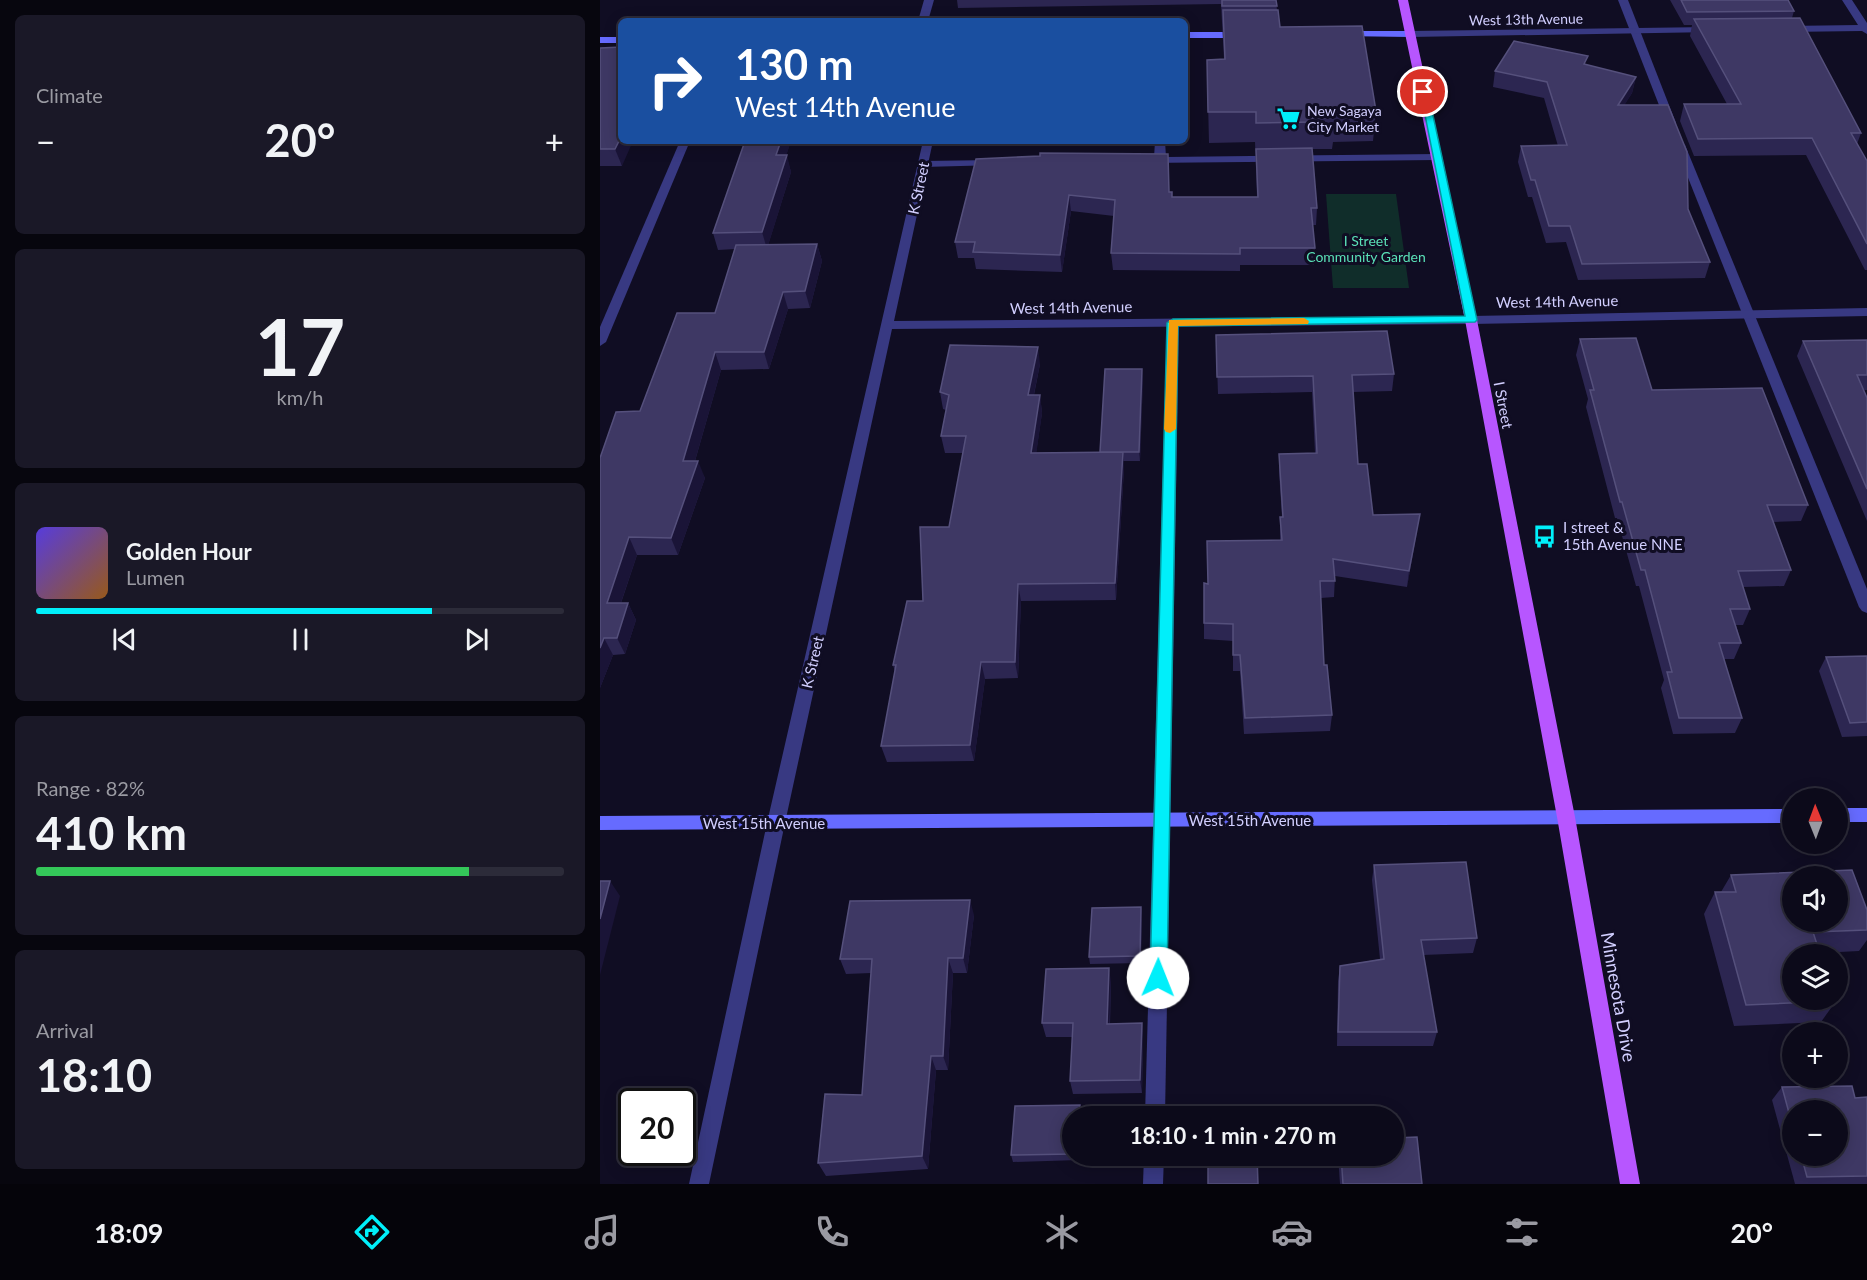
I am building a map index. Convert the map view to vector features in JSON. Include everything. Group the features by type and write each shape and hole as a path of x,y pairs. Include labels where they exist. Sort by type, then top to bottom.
{"main road":[{"name":"I Street","path":"1403,0 1471,320 1566,817"},
{"name":"West 13th Avenue","path":"1330,34 1410,34"},
{"path":"1188,35 1252,35"},
{"path":"600,40 618,40"},
{"path":"1848,815 1867,815"},
{"name":"West 15th Avenue","path":"600,823 1782,816"},
{"name":"Minnesota Drive","path":"1566,817 1630,1184"}],"street":[{"path":"924,18 929,0"},
{"path":"1623,0 1747,314 1867,607"},
{"path":"1847,0 1866,29"},
{"path":"1770,29 1866,29"},
{"name":"West 13th Avenue","path":"1410,34 1725,30"},
{"path":"600,342 684,144"},
{"name":"K Street","path":"699,1184 776,823 927,144"},
{"path":"1160,144 1160,161"},
{"path":"1136,161 1437,157"},
{"path":"923,164 1006,163"},
{"name":"West 14th Avenue","path":"888,325 1471,320 1867,312"},
{"path":"1155,1106 1173,323"},
{"path":"1153,1184 1154,1166"}],"green space":[{"name":"I Street Community Garden","path":"1326,194 1396,194 1409,288 1333,288"}],"building":[{"path":"1222,0 1276,0 1277,6 1222,6"},
{"path":"1681,0 1788,0 1794,11 1687,12"},
{"path":"1223,10 1278,10 1280,27 1362,26 1376,111 1333,111 1334,118 1312,118 1312,122 1256,123 1256,112 1208,112 1207,60 1225,59"},
{"path":"1800,18 1861,133 1851,133 1867,161 1867,244 1812,138 1698,139 1684,104 1741,104 1694,19"},
{"path":"1514,41 1588,56 1584,64 1636,77 1618,105 1668,105 1687,152 1688,209 1710,262 1582,264 1570,226 1549,226 1535,180 1531,180 1521,146 1567,145 1547,82 1495,71"},
{"path":"618,47 618,143 615,149 600,149 600,48"},
{"path":"744,144 780,144 776,155 787,155 762,232 713,233"},
{"path":"1312,148 1317,208 1311,208 1315,248 1240,248 1240,254 1111,253 1115,200 1069,195 1060,255 973,252 975,242 955,242 976,159 1040,156 1040,153 1168,154 1169,192 1172,192 1172,197 1258,197 1256,149"},
{"path":"817,244 805,291 783,292 764,352 715,352 683,461 698,461 671,538 629,537 607,603 628,603 617,638 604,638 600,648 600,458 616,412 640,411 677,313 715,313 736,245"},
{"path":"1387,331 1394,374 1352,375 1358,464 1367,464 1373,515 1420,514 1409,571 1333,559 1335,581 1320,581 1324,665 1327,665 1332,715 1245,718 1240,655 1233,655 1233,624 1204,623 1204,583 1208,584 1207,541 1282,540 1280,517 1283,517 1279,454 1317,453 1313,376 1217,377 1216,335"},
{"path":"1636,338 1652,390 1762,388 1808,505 1767,505 1791,570 1738,571 1750,609 1730,609 1741,643 1719,643 1742,718 1679,718 1667,672 1672,672 1645,570 1641,570 1622,502 1620,502 1590,390 1594,390 1580,339"},
{"path":"1867,340 1867,375 1857,375 1867,398 1867,489 1803,341"},
{"path":"950,345 1038,347 1028,395 1040,395 1031,453 1123,452 1115,583 1018,584 1015,662 981,662 970,745 881,746 896,665 893,665 907,601 923,601 920,527 949,527 966,436 941,436 949,395 940,392"},
{"path":"1105,369 1142,369 1139,452 1100,452"},
{"path":"1867,656 1867,722 1850,723 1826,657"},
{"path":"1466,862 1477,938 1421,940 1437,1032 1338,1032 1340,966 1384,959 1374,865"},
{"path":"1848,870 1852,870 1867,910 1867,930 1848,931"},
{"path":"1782,873 1782,932 1813,932 1817,944 1782,944 1782,1003 1746,1005 1715,892 1736,892 1731,875"},
{"path":"600,881 610,881 600,919"},
{"path":"970,900 963,958 948,958 943,1056 931,1056 922,1156 818,1163 825,1094 862,1095 872,959 840,959 850,901"},
{"path":"1141,907 1140,956 1089,957 1092,908"},
{"path":"1109,968 1107,1024 1142,1023 1140,1080 1070,1081 1073,1023 1042,1023 1046,969"},
{"path":"1852,1086 1855,1098 1867,1097 1867,1176 1807,1177 1804,1166 1848,1166 1848,1100 1786,1100 1782,1088 1848,1088"},
{"path":"1080,1105 1062,1106 1062,1154 1011,1155 1015,1106"},
{"path":"1417,1137 1422,1184 1343,1184 1342,1166 1404,1166 1404,1138"},
{"path":"1208,1166 1257,1166 1258,1184 1208,1184"}],"slow traffic":[{"path":"1170,429 1173,323 1304,321"}],"place":[{"name":"New Sagaya City Market","path":"1289,118"},
{"name":"I street & 15th Avenue NNE","path":"1545,536"}],"route":[{"path":"1158,978 1173,323 1471,320 1423,92"}]}
